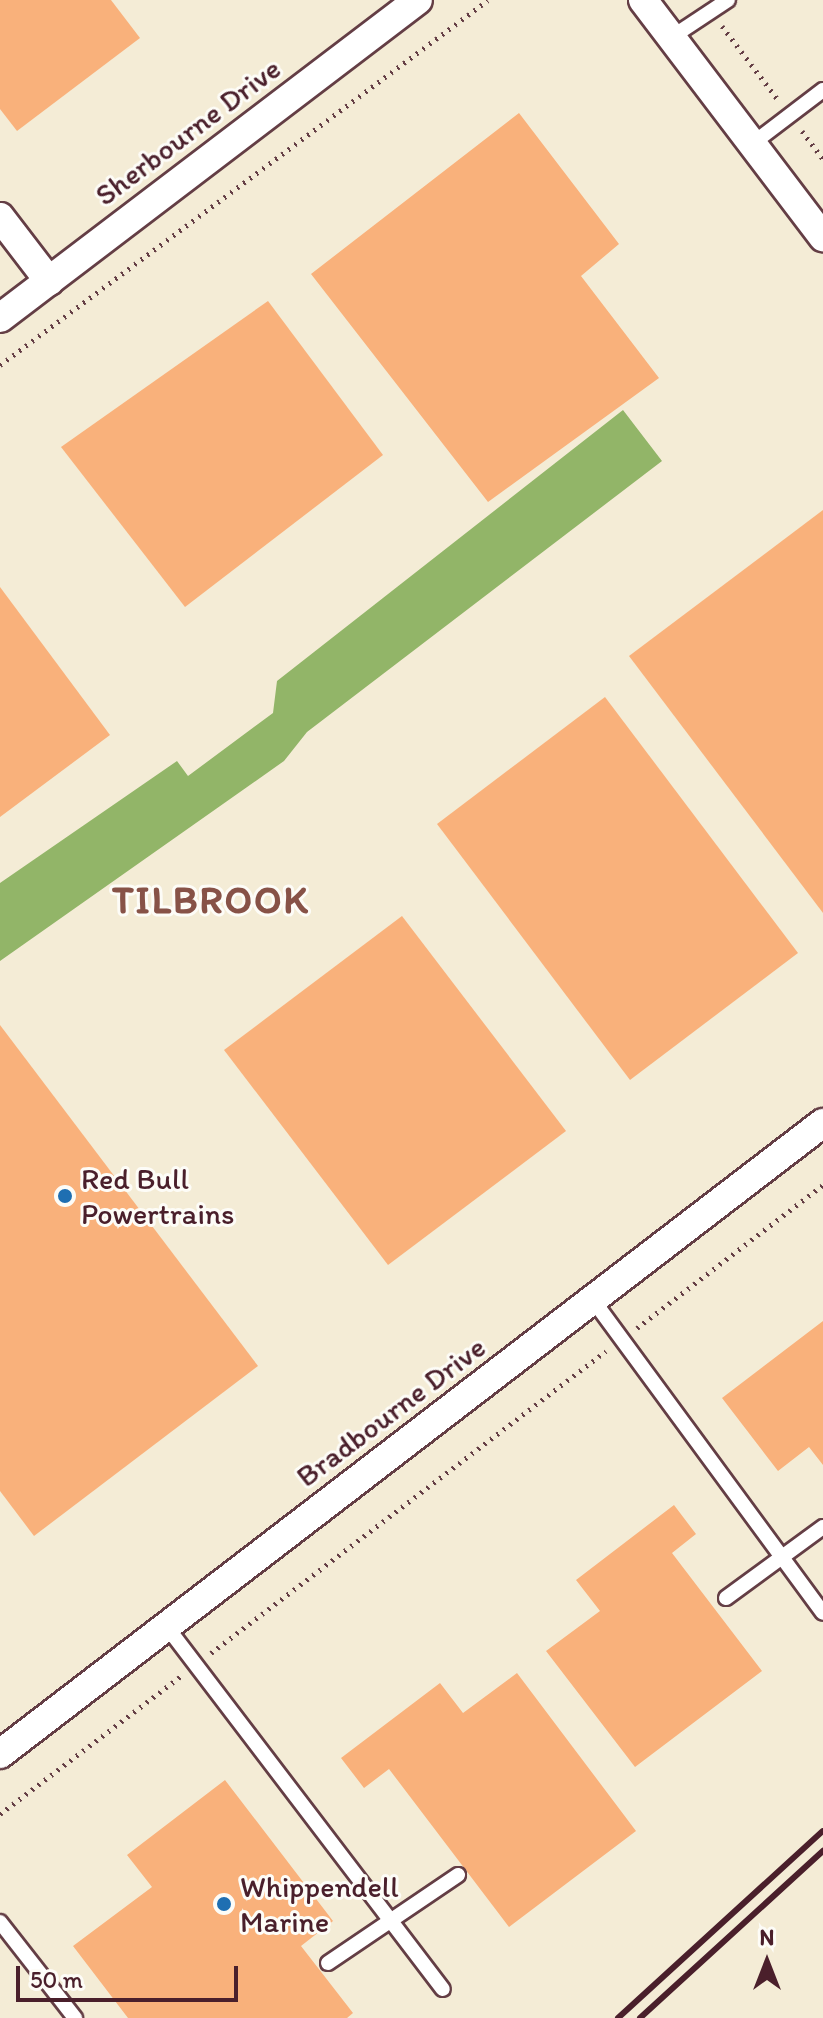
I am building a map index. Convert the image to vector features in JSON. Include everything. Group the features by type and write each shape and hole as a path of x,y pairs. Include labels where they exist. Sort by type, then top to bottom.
{"street":[{"name":"Sherbourne Drive","path":"0,318 418,0"},
{"path":"643,0 823,237"},
{"path":"0,217 49,281"},
{"name":"Bradbourne Drive","path":"0,1754 823,1123"}],"lane":[{"path":"672,37 728,0"},
{"path":"752,144 823,90"},
{"path":"593,1300 823,1613"},
{"path":"726,1598 823,1527"},
{"path":"167,1627 443,1989"},
{"path":"328,1963 458,1875"},
{"path":"0,1922 75,2018"}],"path":[{"path":"0,365 488,0"},
{"path":"711,11 823,159"},
{"path":"0,1814 823,1185"}],"green space":[{"path":"623,410 662,461 307,732 284,761 0,961 0,883 177,761 188,776 273,713 277,681"}],"building":[{"path":"0,0 111,0 140,38 17,131 0,109"},
{"path":"519,113 619,244 581,276 659,378 488,502 311,274"},
{"path":"268,301 383,455 185,607 61,447"},
{"path":"823,510 823,913 629,656"},
{"path":"0,587 110,735 0,817"},
{"path":"605,697 798,953 630,1080 437,824"},
{"path":"402,916 566,1131 388,1265 224,1050"},
{"name":"Red Bull Powertrains","path":"0,1025 258,1366 34,1536 0,1491"},
{"path":"823,1321 823,1465 809,1447 778,1471 722,1398"},
{"path":"674,1505 696,1534 672,1553 762,1671 635,1767 546,1651 600,1611 576,1580"},
{"path":"517,1673 636,1831 509,1927 389,1769 364,1788 341,1758 440,1683 463,1713"},
{"name":"Whippendell Marine","path":"225,1780 333,1921 301,1946 353,2013 347,2018 128,2018 73,1946 152,1887 127,1855"}],"railway":[{"path":"618,2018 823,1831"},
{"path":"640,2018 823,1851"}],"place":[{"name":"Red Bull Powertrains","path":"65,1196"},
{"name":"Whippendell Marine","path":"224,1904"}],"district":[{"name":"TILBROOK","path":"211,901"}]}
